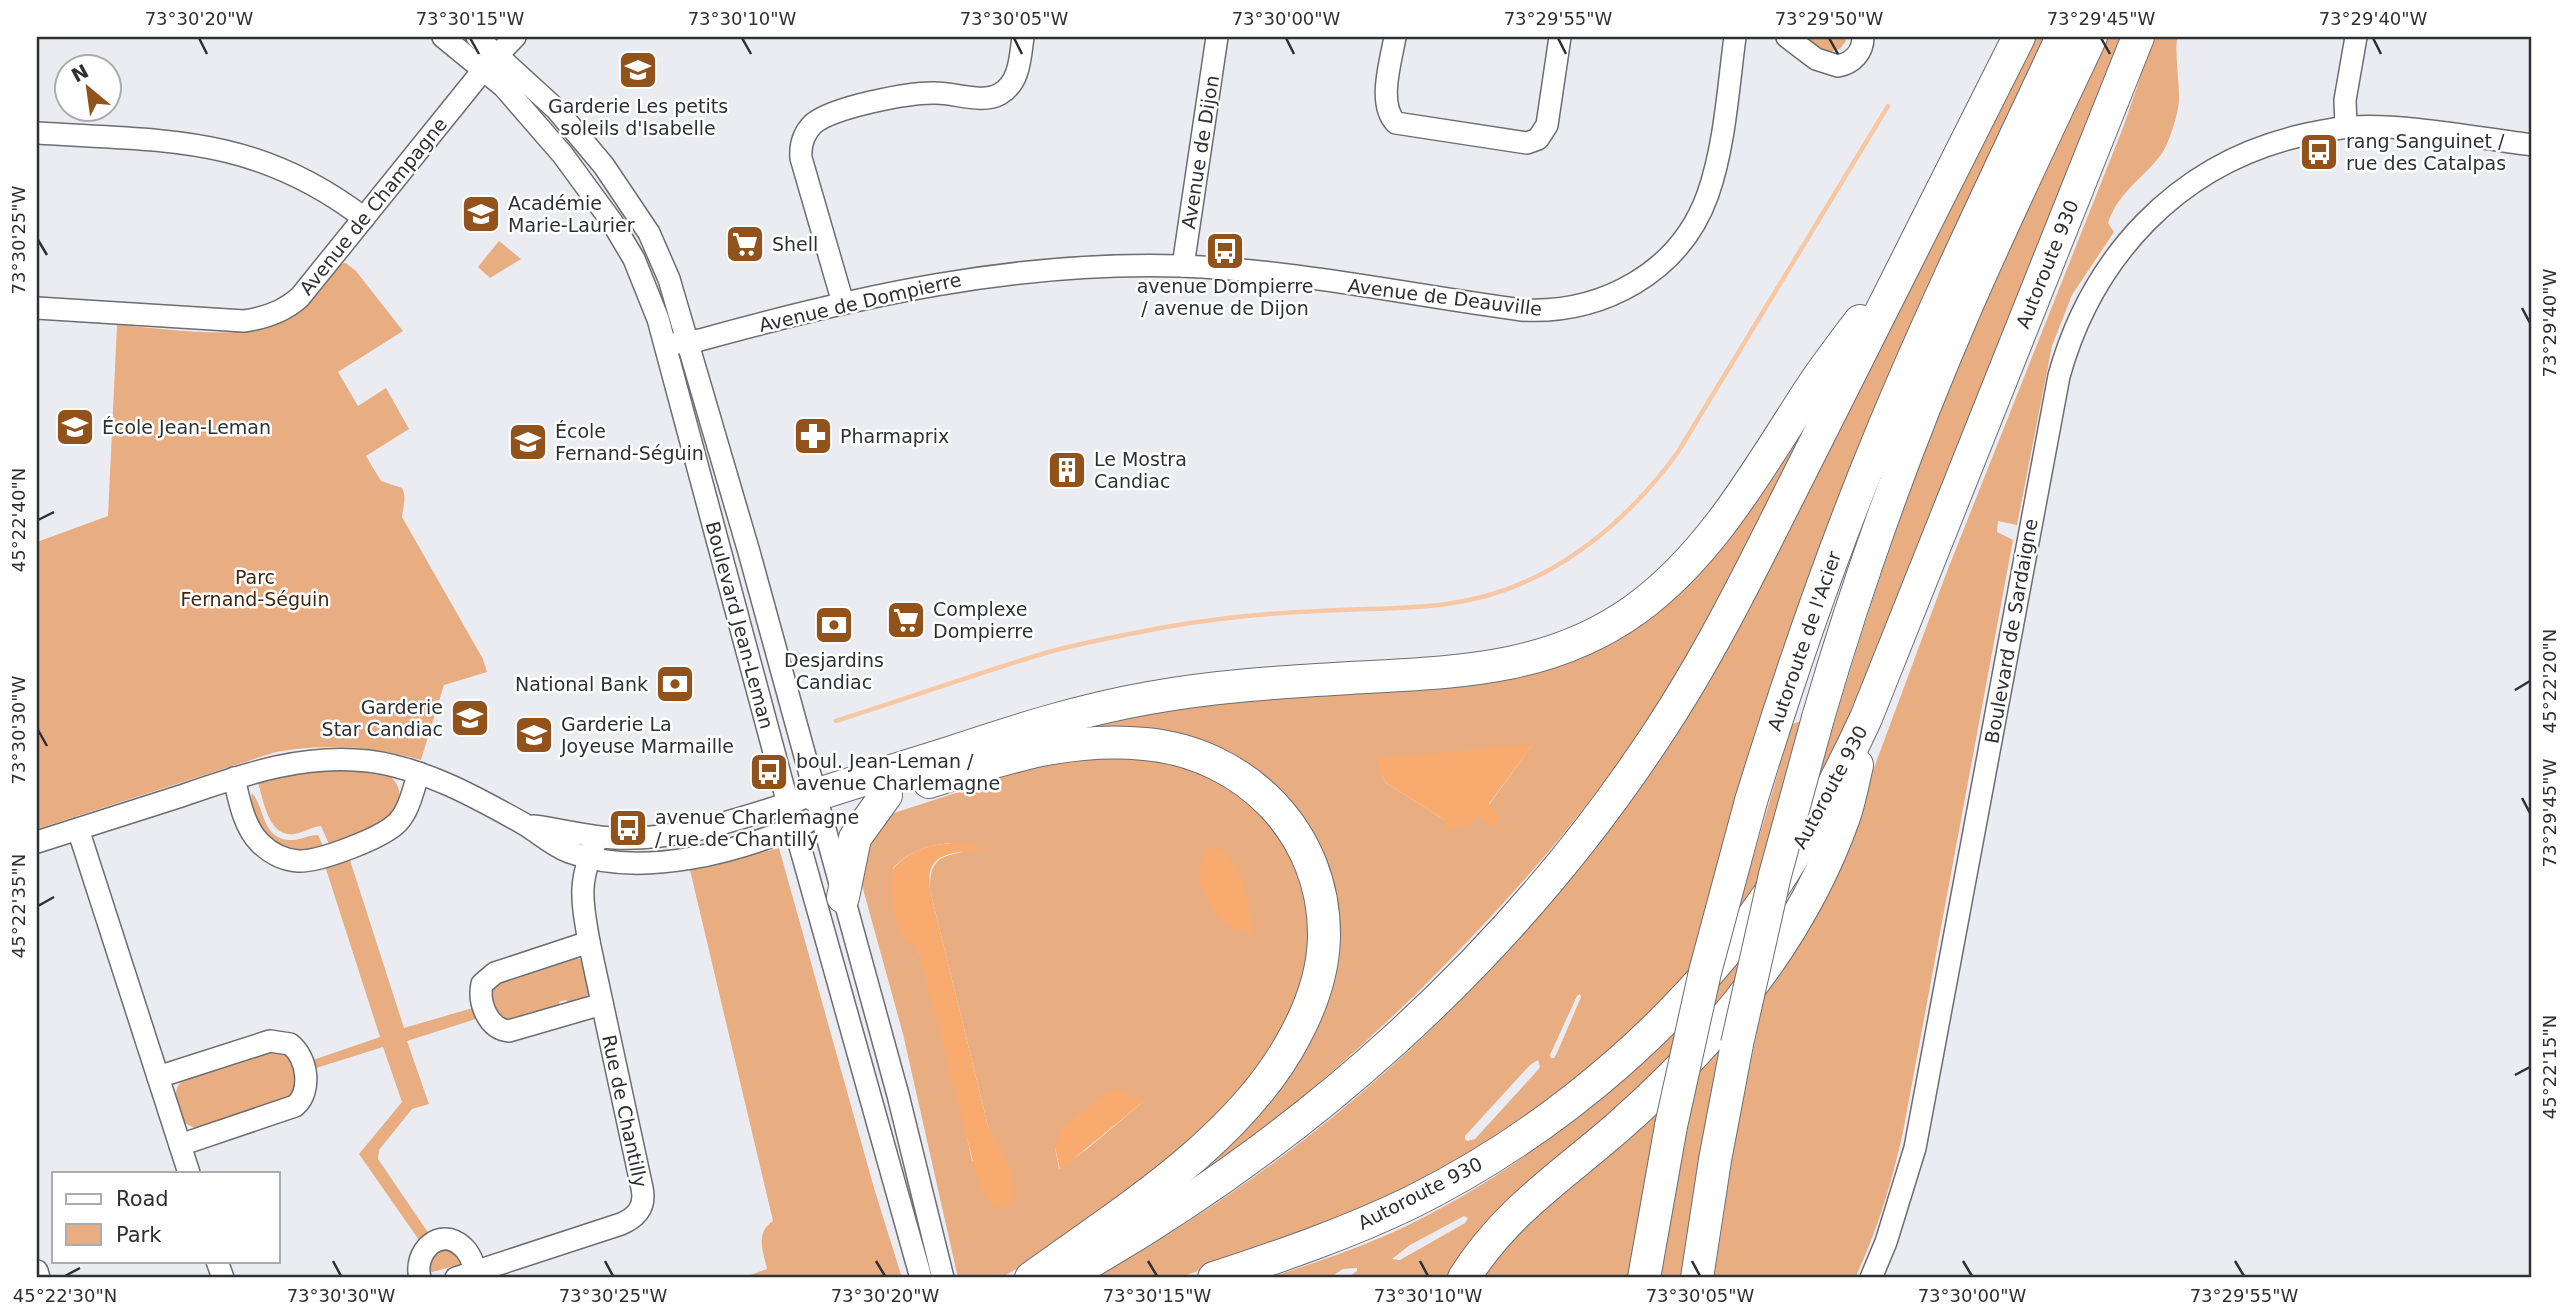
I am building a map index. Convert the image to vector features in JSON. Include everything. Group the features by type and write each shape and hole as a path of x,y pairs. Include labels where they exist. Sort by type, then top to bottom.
{"highway":[{"path":"1062,1278 1133,1238 1210,1188 1333,1094 1441,996 1565,859 1640,760 1710,649 2019,37"},
{"name":"Autoroute de l'Acier","path":"1644,1278 1671,1126 1705,972 1751,801 1822,588 1885,426 2062,37"},
{"name":"Autoroute de l'Acier","path":"1698,1278 1715,1160 1772,886 1818,718 1854,602 1933,388 1981,275 2091,37"},
{"name":"Autoroute 930","path":"1214,1278 1330,1238 1423,1196 1518,1139 1608,1071 1694,986 1766,898 1820,810 1850,754 2138,37"},
{"path":"805,811 1062,716 1132,701 1256,684 1478,670 1535,658 1592,635 1617,622 1650,598 1700,550 1754,475 1814,383 1915,246"},
{"path":"1464,1278 1489,1243 1518,1210 1618,1127 1675,1074 1768,964 1808,899 1840,827 1873,699"},
{"path":"805,811 886,795 1050,747 1097,742 1135,743 1168,747 1199,756 1221,765 1254,786 1289,824 1305,852 1315,877 1324,925 1320,972 1305,1016 1280,1061 1255,1094 1199,1151 1031,1278"},
{"path":"843,897 855,838 886,795"}],"street":[{"name":"Boulevard Jean-Leman","path":"443,37 491,62 557,110 620,187 649,233 660,257 688,341 749,552 805,811 921,1278"},
{"name":"Boulevard Jean-Leman","path":"477,37 491,62 620,236 642,277 805,811 843,897 898,1095 943,1278"},
{"name":"Avenue de Champagne","path":"37,309 244,321 282,310 300,297 491,62 515,37"},
{"path":"843,303 802,158 801,143 807,130 824,117 894,97 936,93 984,98 998,95 1016,76 1023,37"},
{"name":"Avenue de Dijon","path":"1183,266 1217,37"},
{"path":"1395,37 1385,97 1388,113 1396,122 1527,143 1538,139 1547,125 1560,37"},
{"name":"Avenue de Deauville","path":"1183,266 1291,276 1522,310 1559,310 1613,295 1637,282 1667,259 1689,231 1703,206 1715,167 1735,37"},
{"path":"1787,37 1816,59 1838,66 1856,58 1863,37"},
{"path":"2346,127 2345,100 2356,37"},
{"name":"Boulevard de Sardaigne","path":"1871,1278 1898,1209 1917,1139 2056,390 2073,333 2090,295 2115,257 2142,226 2179,193 2215,169 2253,150 2346,127 2375,127 2532,145"},
{"path":"37,133 190,143 230,151 301,177 364,218"},
{"name":"Avenue de Dompierre","path":"664,344 688,341 937,283 1010,272 1091,267 1183,266"},
{"path":"37,842 234,778 281,765 329,760 368,761 419,773 524,824 566,851 617,862 678,860 727,849 805,811"},
{"path":"234,778 246,820 260,844 279,856 302,861 371,839 390,829 404,814 419,773"},
{"path":"524,824 598,837 633,838 688,833 805,811"},
{"path":"78,829 189,1172"},
{"name":"Rue de Chantilly","path":"420,1278 417,1265 422,1251 436,1241 455,1241 463,1247 466,1275 621,1224 630,1220 640,1210 644,1196 589,942 581,889 589,857 598,837"},
{"path":"589,942 495,973 482,984 481,998 492,1024 500,1030 509,1031 602,1004"},
{"path":"158,1077 270,1041 290,1045 299,1055 307,1079 302,1101 295,1107 180,1145"},
{"path":"37,1270 39,1278"}],"green space":[{"path":"1799,37 1845,37 1846,41 1840,49 1825,53"},
{"path":"2032,37 2045,37 1917,311 1829,523 1762,714 1726,833 1689,973 1590,1069 1478,1150 1399,1192 1255,1251 1178,1278 1094,1278 1196,1217 1246,1183 1294,1148 1386,1072 1471,989 1582,860","holes":["1580,994 1557,1053 1551,1058 1550,1055","1538,1060 1540,1067 1536,1072 1475,1139 1467,1141 1465,1136 1530,1065"]},
{"path":"2108,37 2125,37 1854,714 1811,803 1874,595 1929,441 1987,301"},
{"path":"2154,37 2177,37 2179,102 2172,132 2164,150 2119,201 2108,223 2114,232 2072,295 2052,346 2017,525 1998,521 1997,532 2013,540 1903,1132 1877,1225 1855,1278 1714,1278 1735,1138 1767,984 1855,819 1946,574 2124,125"},
{"path":"499,241 521,259 490,278 478,267"},
{"name":"Parc Fernand-Séguin","path":"346,263 356,271 403,331 338,372 358,406 386,388 409,429 366,456 381,481 402,488 402,517 483,659 487,672 444,685 421,760 349,747 313,747 276,752 37,829 37,542 108,516 117,325 206,332 252,330 272,326 289,319 304,307 318,294 341,264"},
{"path":"1815,407 1738,562 1675,675 1627,750 1542,859 1449,960 1337,1067 1252,1136 1146,1208 1329,978 1287,806 1064,724 1594,644","holes":["1532,745 1489,805 1476,815 1445,820 1386,783 1377,760"]},
{"path":"1805,720 1761,884 1737,914 1792,724"},
{"path":"1157,755 1228,779 1277,823 1310,894 1309,979 1268,1061 1186,1148 1001,1278 958,1278 903,1034 860,878 863,846 891,814 986,783 990,792 999,788 996,779 1052,759","holes":["950,843 962,852 946,856 936,863 931,874 930,890 988,1126 1011,1173 972,1161 959,1099 918,947 893,905 893,868 905,857 919,850","1144,1101 1087,1149 1059,1169 1055,1147"]},
{"path":"336,770 391,777 397,784 399,799 386,820 367,832 329,844 321,826 294,834 278,830 268,816 258,783 285,775"},
{"path":"252,793 265,822 274,834 293,840 318,835 323,846 293,851 274,842 256,820 251,802"},
{"path":"779,848 874,1188 902,1278 742,1278 767,1269 762,1237 767,1226 773,1221 690,870"},
{"path":"349,857 404,1028 476,1007 479,1018 407,1041 429,1104 412,1109 379,1150 378,1159 429,1234 419,1240 359,1154 402,1102 383,1047 313,1069 310,1061 380,1037 325,866"},
{"path":"1745,951 1737,990 1710,1021 1720,979"},
{"path":"573,956 584,961 591,992 582,1000 568,1005 566,1000 559,1002 560,1008 514,1023 500,1021 491,999 493,984"},
{"path":"1676,1030 1667,1070 1452,1278 1397,1278 1397,1275 1392,1275 1387,1278 1347,1278 1357,1271 1357,1268 1343,1269 1329,1278 1268,1278 1389,1234 1468,1193 1577,1118","holes":["1464,1216 1468,1218 1465,1223 1400,1260 1392,1259 1410,1245"]},
{"path":"1727,1034 1686,1278 1660,1278 1701,1062"},
{"path":"280,1050 287,1055 296,1071 292,1098 196,1129 183,1122 176,1092 186,1077 267,1051"},
{"path":"1659,1105 1628,1278 1477,1278 1490,1259"},
{"path":"442,1249 453,1250 461,1264 429,1273 427,1260"}],"shaded area":[{"path":"1533,744 1489,804 1500,817 1493,828 1476,815 1469,825 1446,830 1445,820 1386,783 1376,759"},
{"path":"962,843 982,850 959,852 938,860 930,872 930,890 988,1126 1012,1176 1013,1198 1004,1207 991,1203 978,1181 918,948 899,930 892,904 893,869 900,862 924,848"},
{"path":"1209,845 1220,850 1237,870 1246,895 1253,934 1235,929 1220,920 1201,887 1198,872"},
{"path":"1113,1089 1144,1101 1060,1170 1055,1147 1063,1126"}],"waterway":[{"path":"836,721 1016,662 1088,642 1242,616 1446,604 1482,597 1547,571 1606,531 1632,507 1678,452 1888,106"}],"place":[{"name":"Garderie Les petits soleils d'Isabelle","path":"638,70"},
{"name":"rang Sanguinet / rue des Catalpas","path":"2319,152"},
{"name":"Académie Marie-Laurier","path":"481,214"},
{"name":"Shell","path":"745,244"},
{"name":"avenue Dompierre / avenue de Dijon","path":"1225,251"},
{"name":"École Jean-Leman","path":"75,427"},
{"name":"Pharmaprix","path":"813,436"},
{"name":"École Fernand-Séguin","path":"528,442"},
{"name":"Le Mostra Candiac","path":"1067,470"},
{"name":"Complexe Dompierre","path":"906,620"},
{"name":"Desjardins Candiac","path":"834,625"},
{"name":"National Bank","path":"675,684"},
{"name":"Garderie Star Candiac","path":"470,718"},
{"name":"Garderie La Joyeuse Marmaille","path":"534,735"},
{"name":"boul. Jean-Leman / avenue Charlemagne","path":"769,772"},
{"name":"avenue Charlemagne / rue de Chantilly","path":"628,828"}]}
